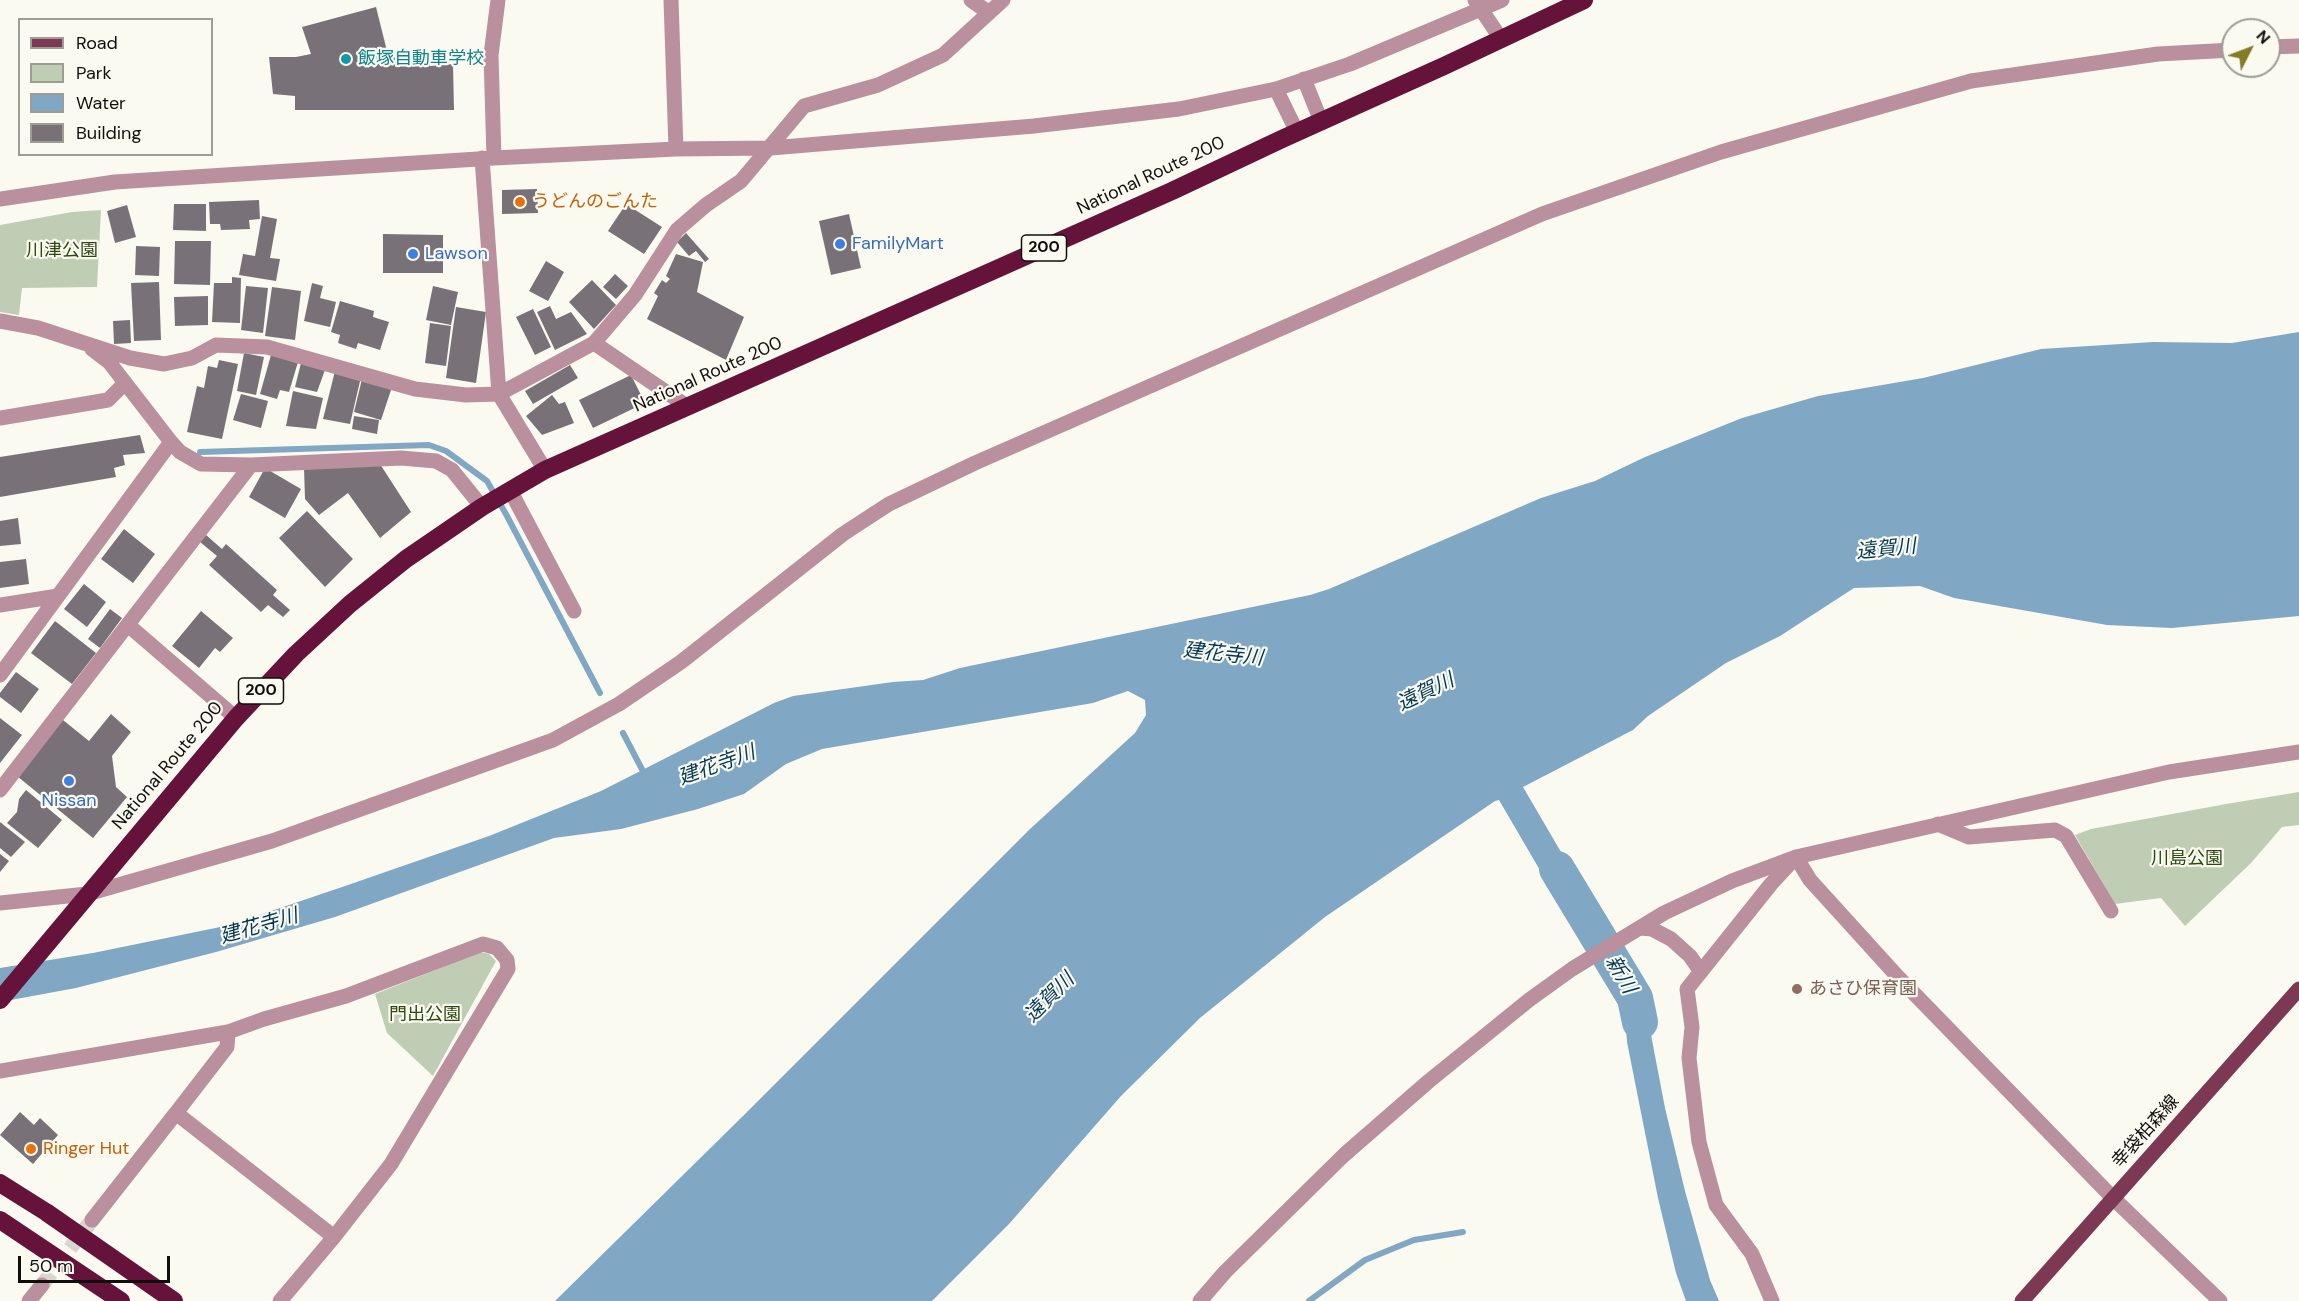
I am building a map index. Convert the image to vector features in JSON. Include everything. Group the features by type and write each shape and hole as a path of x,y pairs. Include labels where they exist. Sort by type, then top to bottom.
{"highway":[{"name":"National Route 200","path":"0,1000 236,718 296,654 350,604 406,559 497,498 545,470 1172,191 1584,0"},
{"path":"0,1183 46,1212 174,1301"},
{"path":"0,1220 122,1301"}],"main road":[{"name":"幸袋柏森線","path":"2022,1301 2299,988"}],"street":[{"path":"498,0 491,55 488,158 499,394 545,470"},
{"path":"671,0 676,149"},
{"path":"971,0 988,12"},
{"path":"0,321 38,328 130,358 164,364 192,358 216,345 267,347 415,389 466,395 499,394 594,343 635,295 677,230 706,205 741,181 804,106 878,85 943,55 1003,0"},
{"path":"0,199 115,182 488,158 676,149 771,148 1034,126 1179,109 1276,88 1350,64 1478,5 1502,0"},
{"path":"1478,5 1501,39"},
{"path":"2281,47 2299,46"},
{"path":"0,903 87,894 272,841 554,740 619,704 681,662 843,534 889,504 975,463 1542,214 1721,152 1971,81 2158,54 2221,51"},
{"path":"1304,79 1321,121"},
{"path":"1276,88 1297,132"},
{"path":"83,341 109,363 180,452 201,464 251,465 401,458 436,460 497,498 574,610"},
{"path":"594,343 688,407"},
{"path":"0,418 108,400 124,384"},
{"path":"0,675 171,442"},
{"path":"0,790 251,465"},
{"path":"0,605 58,596"},
{"path":"128,624 236,718"},
{"path":"1200,1301 1225,1272 1344,1155 1430,1081 1529,1000 1572,969 1664,913 1732,881 1796,857 2169,772 2299,752"},
{"path":"1938,824 1969,837 2055,830 2066,836 2111,910"},
{"path":"1772,1301 1752,1254 1716,1205 1699,1142 1689,1058 1692,1027 1688,989 1771,884 1796,857"},
{"path":"1796,857 1810,880 1898,978 2113,1198 2220,1301"},
{"path":"1640,927 1653,929 1671,939 1690,956 1701,972"},
{"path":"0,1071 228,1032 264,1019 346,996 483,944 497,948 507,960 508,969 391,1164 280,1301"},
{"path":"92,1220 226,1047 228,1032"},
{"path":"176,1113 334,1237"},
{"path":"29,1301 42,1285"}],"green space":[{"name":"川津公園","path":"101,210 97,287 22,288 19,315 0,312 0,225 72,212"},
{"name":"川島公園","path":"2299,792 2299,825 2282,827 2251,863 2185,926 2161,898 2115,904 2075,835 2091,829"},
{"name":"門出公園","path":"481,952 489,954 496,961 433,1076 387,1033 375,994"}],"water":[{"path":"2299,332 2299,616 2172,628 2107,625 1954,598 1920,586 1854,588 1780,636 1726,663 1648,716 1633,730 1523,787 1592,905 1569,920 1499,800 1495,801 1325,917 1200,1018 1121,1096 1009,1224 932,1301 555,1301 1030,829 1135,733 1146,715 1145,700 1128,691 1093,703 822,749 786,764 744,794 698,809 621,829 554,838 335,917 216,952 76,988 0,1002 0,968 93,953 230,925 348,885 489,836 601,791 774,703 793,696 923,680 960,668 1310,595 1329,589 1541,498 1595,481 1645,457 1742,418 1818,396 1923,378 2041,349 2153,342 2232,343"},
{"path":"1633,973 1643,993 1665,1108 1685,1191 1710,1280 1719,1301 1686,1301 1676,1273 1658,1198 1627,1042 1626,1029 1635,1026 1618,979"}],"building":[{"name":"飯塚自動車学校","path":"376,7 387,51 423,49 423,60 430,57 430,66 453,64 454,110 295,110 295,96 273,94 269,57 296,57 311,54 302,27"},
{"name":"うどんのごんた","path":"537,189 538,213 502,214 502,190"},
{"path":"259,200 260,219 249,220 250,229 221,230 220,224 210,224 209,202"},
{"path":"174,204 206,204 206,231 173,230"},
{"path":"626,204 662,227 644,254 608,231"},
{"path":"127,205 136,237 115,243 107,211"},
{"name":"FamilyMart","path":"849,214 861,268 831,275 819,221"},
{"path":"262,216 277,219 270,258 280,259 276,281 239,275 243,254 255,256"},
{"path":"686,233 709,259 705,262 696,251 689,256 677,242"},
{"name":"Lawson","path":"383,234 443,235 443,273 383,273"},
{"path":"175,241 211,241 210,285 174,284"},
{"path":"136,246 160,247 159,276 135,275"},
{"path":"676,254 703,262 697,292 744,317 726,360 647,319 658,296 654,293 662,280 666,283 670,279 666,276"},
{"path":"546,261 564,272 548,301 529,291"},
{"path":"615,274 628,286 616,299 603,287"},
{"path":"232,277 241,278 240,323 212,322 214,283 232,283"},
{"path":"592,280 616,305 594,329 569,302"},
{"path":"159,282 161,340 134,341 131,283"},
{"path":"312,283 323,286 320,298 336,302 330,327 304,321"},
{"path":"246,286 268,288 263,333 241,330"},
{"path":"433,286 458,292 451,325 426,320"},
{"path":"272,287 301,291 295,340 265,336"},
{"path":"208,296 208,325 175,326 174,297"},
{"path":"340,301 374,311 373,317 389,322 380,350 358,343 356,349 338,343 340,335 331,332"},
{"path":"550,306 556,319 571,312 587,334 555,350 537,312"},
{"path":"456,307 486,312 476,383 446,378"},
{"path":"533,309 551,347 535,355 516,317"},
{"path":"130,320 131,343 114,344 113,321"},
{"path":"430,323 451,326 446,366 425,363"},
{"path":"244,353 264,357 256,395 237,391"},
{"path":"271,355 298,362 289,392 280,390 277,399 260,394"},
{"path":"219,360 238,364 222,439 187,432 197,386 204,388 208,366 217,368"},
{"path":"301,363 325,370 317,392 295,387"},
{"path":"570,365 578,378 533,404 525,391"},
{"path":"335,371 361,377 350,424 323,419"},
{"path":"631,375 645,403 593,428 579,400"},
{"path":"362,379 392,387 381,420 354,412"},
{"path":"293,391 323,398 316,429 286,426"},
{"path":"241,394 268,401 261,428 233,420"},
{"path":"552,395 559,404 565,402 574,423 542,435 526,416"},
{"path":"354,416 379,420 377,434 352,429"},
{"path":"140,435 145,453 123,455 125,465 114,468 116,477 0,497 0,457"},
{"path":"380,464 411,512 380,538 348,493 319,515 305,499 304,468"},
{"path":"265,468 301,489 285,518 249,497"},
{"path":"307,511 353,559 325,587 279,538"},
{"path":"18,518 21,544 0,546 0,521"},
{"path":"124,529 155,554 133,583 101,559"},
{"path":"206,535 222,549 226,544 277,590 273,595 290,610 283,617 268,605 261,612 209,565 217,556 200,542"},
{"path":"26,559 29,584 0,588 0,562"},
{"path":"84,584 106,602 87,627 64,609"},
{"path":"110,609 122,618 100,648 88,639"},
{"path":"201,611 233,638 220,652 215,648 199,668 172,646"},
{"path":"55,621 96,653 72,684 31,653"},
{"path":"16,672 39,689 21,713 0,697 0,693"},
{"name":"Nissan","path":"111,714 131,732 112,756 116,787 127,797 93,838 17,776 63,720 89,741"},
{"path":"0,718 22,735 0,763"},
{"path":"26,790 62,820 38,848 7,823 17,812 19,799"},
{"path":"0,822 25,842 11,857 0,848"},
{"path":"0,854 9,861 0,872"},
{"name":"Ringer Hut","path":"20,1112 34,1125 40,1118 58,1135 33,1164 0,1135"}],"waterway":[{"path":"200,452 429,445 446,451 487,481 600,693"},
{"path":"623,733 645,775"},
{"name":"新川","path":"1557,869 1635,998 1640,1022"},
{"path":"1309,1301 1365,1260 1414,1240 1463,1232"}],"tunnel":[{"path":"42,1285 92,1220"}],"place":[{"name":"飯塚自動車学校","path":"346,59"},
{"name":"うどんのごんた","path":"520,202"},
{"name":"FamilyMart","path":"840,244"},
{"name":"Lawson","path":"413,254"},
{"name":"Nissan","path":"69,781"},
{"name":"あさひ保育園","path":"1797,989"},
{"name":"Ringer Hut","path":"31,1149"}],"water label":[{"name":"遠賀川","path":"1886,550"},
{"name":"建花寺川","path":"1223,655"},
{"name":"遠賀川","path":"1426,693"},
{"name":"建花寺川","path":"717,766"},
{"name":"建花寺川","path":"259,927"},
{"name":"遠賀川","path":"1050,998"}]}
